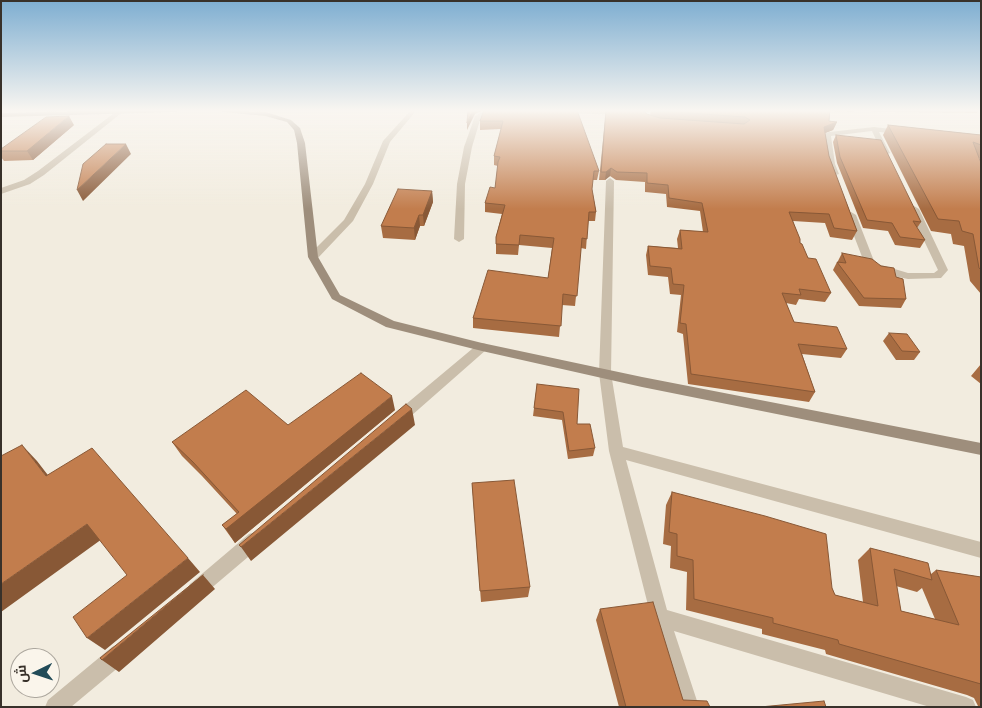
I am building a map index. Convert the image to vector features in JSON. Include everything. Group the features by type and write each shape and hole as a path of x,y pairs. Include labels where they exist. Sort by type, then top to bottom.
{"main road":[{"path":"301,143 313,258 336,297 356,309 390,324 482,347 981,449"}],"street":[{"path":"1,191 27,182 80,143"},
{"path":"313,258 348,222 369,184 386,143"},
{"path":"458,239 461,184 469,143"},
{"path":"827,143 831,164 838,182"},
{"path":"881,143 892,164"},
{"path":"610,181 605,373 616,452 660,617 689,707"},
{"path":"848,208 869,262 874,266 892,273 908,276 937,276 942,274 943,270 909,199"},
{"path":"383,431 482,347"},
{"path":"616,452 981,550"},
{"path":"185,599 269,528"},
{"path":"660,617 966,707"},
{"path":"56,707 132,643"}],"building":[{"path":"9,143 37,143 27,151 1,151"},
{"path":"497,143 589,143 599,171 594,171 592,189 596,212 589,212 587,239 582,238 577,296 563,294 561,326 473,318 488,270 548,278 554,238 520,235 519,245 496,244 496,237 505,205 485,203 490,187 495,188 500,157 494,156"},
{"path":"603,143 827,143 829,156 857,231 834,228 829,214 789,212 800,243 808,258 816,259 831,293 799,289 801,295 782,293 794,322 837,327 847,349 798,344 815,392 691,374 686,324 680,323 684,285 673,284 671,268 650,266 648,246 682,249 680,230 708,232 702,203 669,198 668,185 647,183 647,173 617,172 611,168 606,172 601,172"},
{"path":"837,143 882,143 921,222 913,221 925,240 900,237 892,223 867,220 840,157"},
{"path":"898,143 973,143 981,163 981,270 979,268 973,234 962,231 959,221 938,219"},
{"path":"106,144 126,144 77,190 83,164"},
{"path":"398,189 432,191 423,215 419,215 414,228 381,226"},
{"path":"842,253 872,259 881,266 894,268 896,277 903,279 906,299 864,298 837,262 846,263"},
{"path":"889,333 907,334 920,352 902,351"},
{"path":"361,373 392,396 226,529 222,525 239,512 172,442 246,390 288,425"},
{"path":"537,384 579,389 577,424 590,424 595,448 569,451 563,412 534,408"},
{"path":"406,404 412,409 241,547 239,545"},
{"path":"22,445 46,476 92,448 188,558 87,638 73,617 127,575 87,524 1,584 1,456"},
{"path":"514,480 530,587 480,591 472,483"},
{"path":"672,492 826,534 832,588 835,595 878,606 870,548 928,563 932,580 894,569 901,611 959,625 936,570 981,577 981,684 839,644 838,640 773,623 773,618 694,599 693,560 677,556 677,534 669,532"},
{"path":"203,575 102,660 100,658"},
{"path":"653,602 683,700 707,701 710,707 626,707 600,609"},
{"path":"824,701 826,707 760,707"}]}
